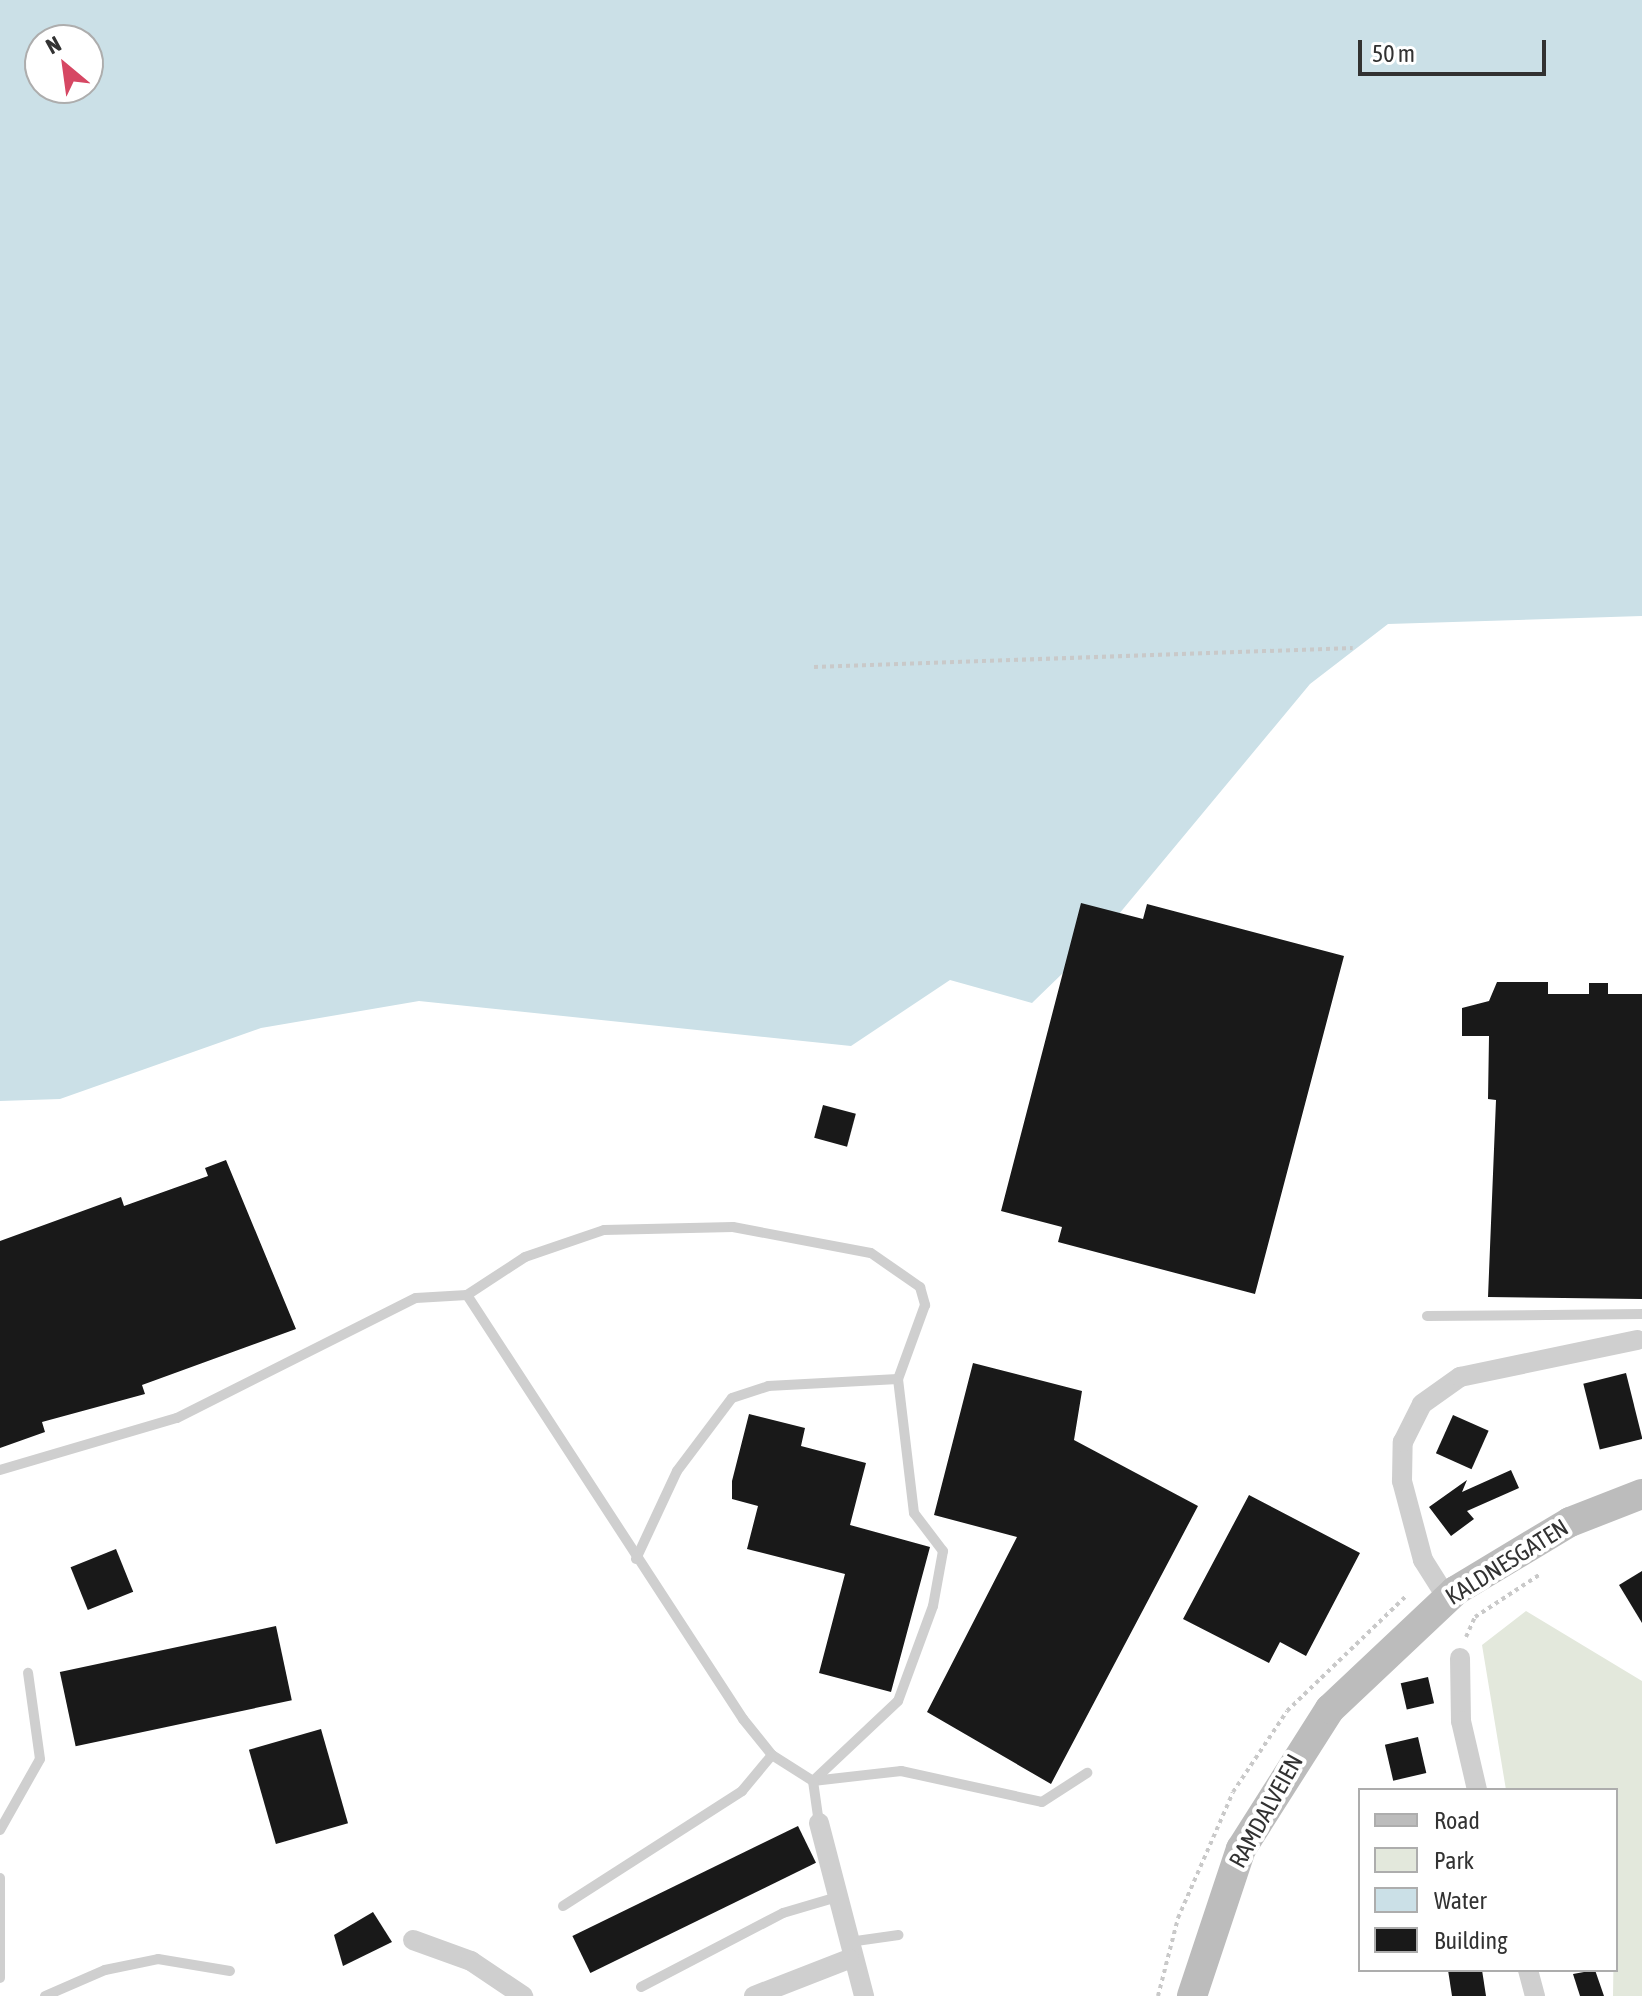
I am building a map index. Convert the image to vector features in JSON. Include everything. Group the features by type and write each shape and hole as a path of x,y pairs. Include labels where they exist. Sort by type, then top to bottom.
{"main road":[{"name":"KALDNESGATEN","path":"1384,1651 1447,1598 1534,1541 1642,1494"},
{"name":"RAMDALVEIEN","path":"1192,1996 1213,1917 1271,1794 1330,1709 1384,1651"}],"street":[{"path":"1447,1598 1423,1560 1402,1481 1403,1442 1422,1404 1460,1377 1637,1340"},
{"path":"1460,1658 1461,1721 1477,1788"},
{"path":"819,1823 847,1951 864,1996"},
{"path":"413,1940 471,1961 523,1996"},
{"path":"754,1996 847,1951"},
{"path":"1529,1972 1535,1996"}],"lane":[{"path":"0,1470 177,1418 416,1298 467,1295 525,1257 604,1230 733,1227 871,1253 920,1287 925,1305 898,1379 914,1513 943,1551 933,1606 898,1701 813,1781"},
{"path":"467,1295 636,1559 772,1755 813,1781 901,1771 1042,1802 1087,1773"},
{"path":"1427,1316 1642,1314"},
{"path":"636,1559 677,1471 732,1398 768,1386 898,1379"},
{"path":"0,1830 40,1759 28,1673"},
{"path":"563,1906 742,1791 765,1772 772,1755"},
{"path":"813,1781 819,1823"},
{"path":"0,1878 0,1978"},
{"path":"641,1987 783,1913 834,1898"},
{"path":"847,1951 899,1935"},
{"path":"45,1996 105,1970 158,1959 230,1971"}],"path":[{"path":"814,667 1353,648"},
{"path":"1460,1658 1475,1617 1545,1569"}],"green space":[{"path":"1526,1611 1642,1681 1642,1996 1613,1996 1613,1972 1618,1972 1618,1788 1506,1788 1482,1645"}],"water":[{"path":"0,0 1642,0 1642,616 1388,624 1310,684 1099,938 1032,1003 950,980 851,1046 419,1001 261,1028 60,1099 0,1101"}],"building":[{"path":"1081,903 1143,919 1147,904 1344,956 1255,1294 1058,1242 1062,1227 1001,1211"},
{"path":"1497,982 1548,982 1548,994 1589,994 1589,983 1608,983 1608,994 1642,994 1642,1299 1488,1297 1496,1100 1488,1099 1489,1036 1462,1036 1462,1008 1489,1001"},
{"path":"823,1105 856,1114 847,1147 814,1138"},
{"path":"226,1160 296,1329 142,1385 145,1394 42,1422 45,1432 0,1448 0,1241 121,1197 124,1206 208,1176 205,1168"},
{"path":"973,1363 1082,1391 1074,1440 1198,1506 1051,1784 927,1712 1017,1537 934,1515"},
{"path":"1626,1373 1642,1439 1600,1450 1583,1384"},
{"path":"749,1414 805,1428 801,1446 866,1463 850,1525 930,1547 891,1692 819,1673 845,1574 747,1549 758,1506 732,1499 732,1481"},
{"path":"1453,1415 1489,1431 1472,1469 1436,1453"},
{"path":"1511,1470 1519,1488 1467,1511 1474,1519 1451,1536 1429,1507 1467,1480 1462,1492"},
{"path":"1249,1495 1360,1553 1306,1656 1280,1642 1269,1663 1183,1619"},
{"path":"116,1549 133,1592 88,1610 71,1567"},
{"path":"1642,1571 1642,1623 1619,1585"},
{"path":"276,1626 292,1700 76,1746 60,1672"},
{"path":"1428,1677 1434,1703 1407,1710 1401,1683"},
{"path":"321,1729 348,1823 276,1844 249,1750"},
{"path":"1418,1737 1426,1773 1393,1781 1385,1745"},
{"path":"798,1826 816,1863 590,1973 572,1936"},
{"path":"373,1912 392,1942 343,1966 334,1935"},
{"path":"1448,1972 1482,1972 1486,1996 1452,1996"},
{"path":"1596,1972 1604,1996 1580,1996 1573,1974"}]}
